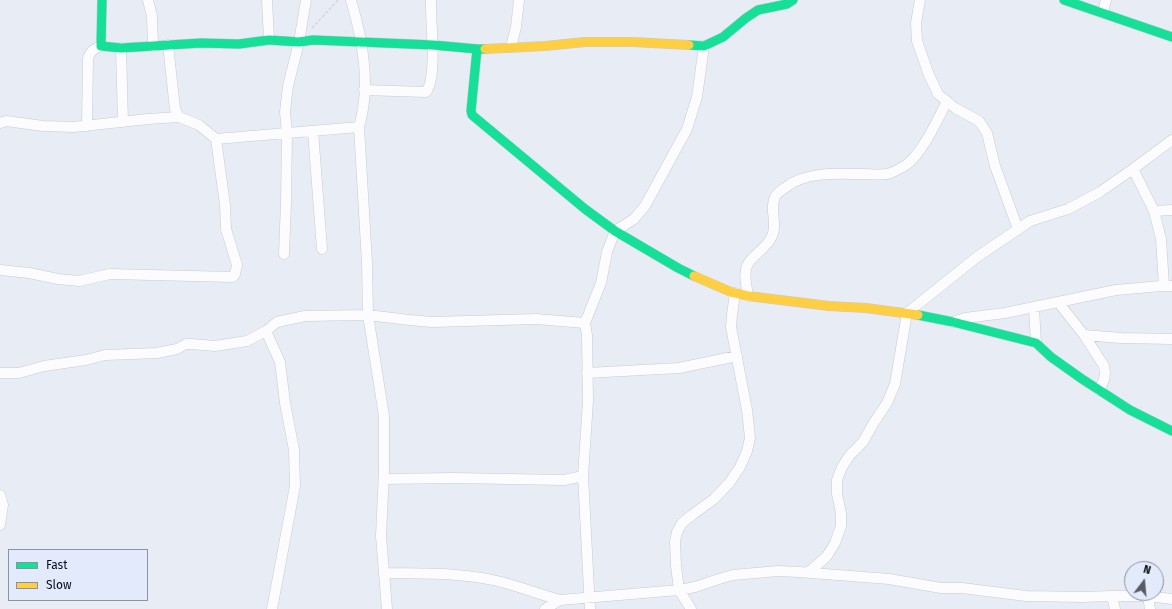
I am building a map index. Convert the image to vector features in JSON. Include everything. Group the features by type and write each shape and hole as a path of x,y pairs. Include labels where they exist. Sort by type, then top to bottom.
{"street":[{"path":"101,46 102,0"},
{"path":"148,0 152,16 153,46"},
{"path":"267,0 269,40"},
{"path":"284,254 287,133 286,112 288,86 299,42 306,0"},
{"path":"351,0 362,42 364,90 362,114 359,127 367,263 368,315 384,416 384,479 381,536 387,609"},
{"path":"364,90 426,92 431,84 433,46 430,15 431,0"},
{"path":"511,47 516,27 519,0"},
{"path":"87,126 88,59 90,53 94,49 101,46 121,48 201,42 239,44 269,40 299,42 313,40 362,42 477,49 545,46 585,42 633,42 704,46 723,37 758,10 787,4 793,0"},
{"path":"920,0 916,23 917,41 926,68 938,94 955,108 979,121 987,133 995,166 1018,229"},
{"path":"1064,0 1172,37"},
{"path":"1103,13 1106,0"},
{"path":"168,45 176,109 179,117"},
{"path":"590,609 583,476 588,401 587,335 585,323 601,283 607,252 615,231 634,219 645,206 688,129 697,97 704,46"},
{"path":"121,48 123,122"},
{"path":"477,49 471,111 473,116 585,209 615,231 678,268 712,284 735,293 748,296 829,306 866,308 907,313 952,322 1036,343 1051,357 1130,410 1172,431"},
{"path":"748,296 746,267 749,262 766,246 773,236 773,206 775,197 781,190 791,183 815,175 887,174 906,165 919,151 947,101"},
{"path":"0,123 6,121 43,126 74,127 179,117 199,125 216,139 226,229 237,265 233,277 110,274 79,281 58,279 29,272 0,270"},
{"path":"216,139 359,127"},
{"path":"313,131 322,249"},
{"path":"809,572 827,556 835,543 841,526 841,513 836,494 837,480 842,467 850,455 863,442 887,403 895,384 907,313 977,257 1030,221 1068,209 1100,192 1133,170 1172,140"},
{"path":"952,322 965,318 1034,308 1116,290 1168,286 1161,239 1154,212 1133,170"},
{"path":"1154,212 1172,210"},
{"path":"691,609 679,590 676,566 677,532 682,523 714,499 730,482 748,451 750,438 747,410 731,327 735,293"},
{"path":"1058,302 1084,335 1104,366 1104,380 1100,390"},
{"path":"1034,308 1036,343"},
{"path":"0,373 19,373 44,366 86,360 105,355 157,353 177,349 186,344 214,346 247,341 266,331 277,322 305,316 368,315 432,322 536,319 585,323"},
{"path":"266,331 280,362 285,403 294,450 295,486 272,609"},
{"path":"1084,335 1121,338 1172,339"},
{"path":"587,373 679,368 736,356"},
{"path":"384,479 453,478 564,480 583,476"},
{"path":"0,495 3,504 0,525"},
{"path":"384,573 441,574 497,581 560,600 679,590 695,587 733,575 778,571 809,572 889,579 941,588 962,588 1026,596 1075,598 1124,596"},
{"path":"1112,596 1115,609"},
{"path":"545,609 560,600"}],"path":[{"path":"299,42 338,0"}],"traffic: fast":[{"path":"102,0 101,46 121,48 201,43 239,44 269,40 299,42 313,40 433,45 485,49"},
{"path":"689,45 704,46 723,37 758,10 787,4 793,0"},
{"path":"1064,0 1172,37"},
{"path":"477,49 471,111 472,115 585,209 615,231 694,276"},
{"path":"918,315 953,322 1036,343 1051,357 1082,379 1130,410 1172,431"}],"traffic: slow":[{"path":"485,49 585,42 633,42 689,45"},
{"path":"694,276 731,292 748,296 918,315"}]}
